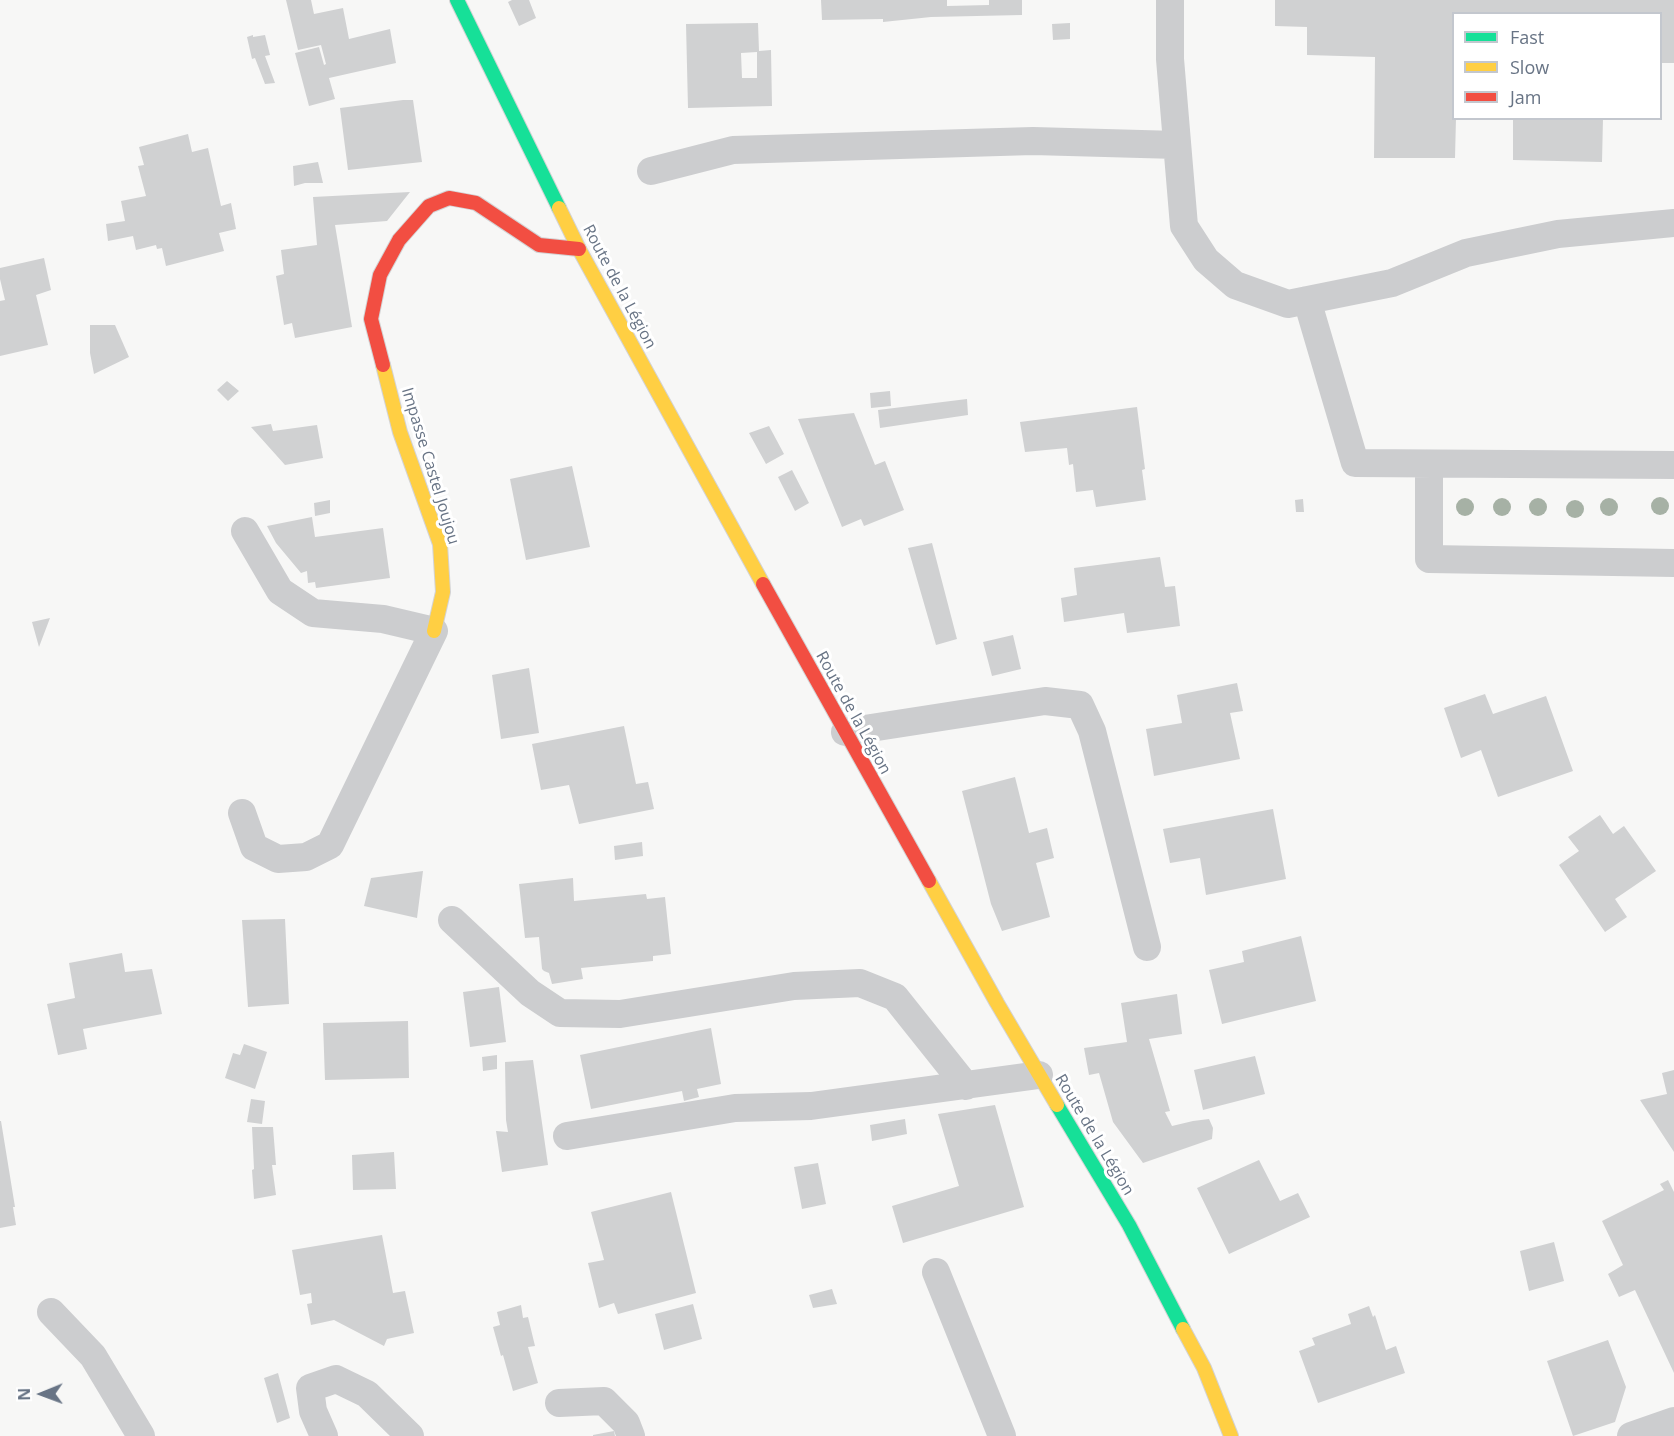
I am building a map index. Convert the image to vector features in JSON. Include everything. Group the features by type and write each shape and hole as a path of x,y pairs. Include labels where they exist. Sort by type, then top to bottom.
{"main road":[{"name":"Route de la Légion","path":"457,0 579,249 997,1003 1129,1225 1204,1368 1230,1436"},
{"name":"Impasse Castel Joujou","path":"434,631 443,592 440,544 400,432 371,319 380,275 399,240 429,206 449,198 476,203 539,245 579,249"}],"lane":[{"path":"1170,0 1170,59 1184,226 1206,260 1235,285 1288,304 1392,283 1466,253 1558,234 1674,223"},
{"path":"651,171 733,150 1033,141 1177,145"},
{"path":"1307,300 1355,463 1674,465"},
{"path":"1430,464 1429,559 1674,563"},
{"path":"242,813 254,847 278,859 306,857 330,845 434,631 383,619 313,613 280,591 245,531"},
{"path":"845,732 1045,701 1080,705 1092,731 1147,947"},
{"path":"452,920 530,993 560,1014 620,1014 794,986 860,982 895,997 966,1086"},
{"path":"567,1136 735,1108 811,1106 1039,1075"},
{"path":"936,1272 1002,1436"},
{"path":"51,1312 93,1356 141,1436"},
{"path":"324,1436 313,1411 310,1388 336,1379 367,1394 410,1436"},
{"path":"559,1403 604,1401 626,1423 632,1436"},
{"path":"1631,1436 1674,1421"}],"building":[{"path":"286,0 311,0 314,14 343,8 349,39 390,29 396,63 329,78 335,99 309,106 295,53 319,47 324,65 326,64 321,45 298,50"},
{"path":"529,0 536,18 519,26 508,2"},
{"path":"821,0 947,0 947,6 989,5 989,0 1022,0 1022,15 931,17 883,22 883,19 822,20"},
{"path":"1275,0 1674,0 1674,63 1662,63 1662,12 1452,12 1452,120 1456,120 1455,158 1374,158 1375,57 1307,55 1307,27 1275,26"},
{"path":"758,23 759,51 771,50 772,106 688,108 686,24","holes":["757,52 757,78 742,78 741,53"]},
{"path":"1070,23 1070,39 1053,40 1052,24"},
{"path":"253,35 253,37 265,35 270,55 265,56 275,83 265,84 255,58 252,59 247,37"},
{"path":"413,100 422,162 348,170 340,108"},
{"path":"1513,120 1603,120 1602,162 1513,160"},
{"path":"188,134 192,152 208,148 221,206 231,203 236,229 219,233 224,251 166,266 162,248 157,249 156,245 136,250 133,236 108,241 106,224 125,221 121,201 146,196 138,166 144,165 139,147"},
{"path":"318,162 323,183 305,183 294,186 293,166"},
{"path":"410,192 387,221 335,225 352,327 295,338 292,323 284,325 276,276 284,274 281,250 317,245 313,197"},
{"path":"44,258 51,290 36,295 48,345 0,356 0,301 5,300 0,268"},
{"path":"90,325 115,325 129,357 94,374 90,353"},
{"path":"227,381 239,391 228,401 217,390"},
{"path":"890,391 891,406 871,408 870,393"},
{"path":"967,399 968,415 880,428 878,410"},
{"path":"1137,407 1145,469 1142,470 1146,500 1096,507 1093,490 1076,492 1073,464 1069,465 1067,448 1025,452 1020,422"},
{"path":"854,413 875,465 885,461 904,510 864,526 861,519 842,527 798,419"},
{"path":"271,424 273,431 317,425 323,458 285,465 251,427"},
{"path":"769,426 784,454 766,464 749,433"},
{"path":"572,466 590,547 526,560 510,479"},
{"path":"792,470 809,503 795,511 778,477"},
{"path":"1303,499 1304,512 1296,512 1295,500"},
{"path":"330,500 330,513 315,516 314,503"},
{"path":"312,517 315,537 383,528 390,578 316,588 315,582 308,583 307,571 301,573 276,543 267,526"},
{"path":"932,543 957,639 936,645 908,548"},
{"path":"1160,557 1165,587 1175,586 1180,626 1127,633 1124,613 1064,622 1061,598 1077,595 1074,568"},
{"path":"50,618 39,647 32,622"},
{"path":"1013,635 1021,669 992,676 983,642"},
{"path":"529,668 539,733 501,739 492,675"},
{"path":"1237,683 1243,711 1230,713 1240,759 1154,776 1146,729 1182,723 1177,695"},
{"path":"1485,694 1493,714 1546,696 1573,771 1498,797 1481,750 1461,758 1444,708"},
{"path":"624,726 636,784 648,782 654,809 579,824 569,785 541,790 532,744"},
{"path":"1015,777 1029,833 1047,828 1054,858 1036,863 1050,917 1002,931 991,904 962,791"},
{"path":"1273,809 1286,879 1206,895 1200,858 1170,863 1163,829"},
{"path":"1600,815 1613,834 1624,826 1656,871 1615,899 1627,917 1605,932 1559,865 1579,851 1568,837"},
{"path":"642,842 643,856 615,860 614,846"},
{"path":"423,871 417,918 364,906 371,878"},
{"path":"573,878 574,901 646,894 647,899 665,897 671,954 653,956 653,961 581,968 583,979 552,984 549,973 542,969 539,937 525,938 519,884"},
{"path":"285,919 289,1004 248,1007 242,920"},
{"path":"1301,936 1316,1001 1222,1024 1209,970 1244,962 1242,951"},
{"path":"122,953 125,972 152,969 162,1014 83,1029 87,1049 58,1055 47,1004 75,998 69,963"},
{"path":"499,987 506,1042 470,1047 463,992"},
{"path":"1177,994 1182,1034 1149,1039 1170,1111 1165,1112 1172,1126 1209,1119 1213,1128 1212,1139 1143,1163 1113,1122 1099,1073 1089,1075 1084,1048 1127,1042 1121,1003"},
{"path":"408,1021 409,1078 325,1080 323,1023"},
{"path":"711,1028 721,1084 697,1089 699,1097 684,1101 682,1091 591,1109 580,1055"},
{"path":"244,1044 267,1052 255,1089 225,1078 233,1053 240,1055"},
{"path":"497,1055 497,1069 483,1071 482,1057"},
{"path":"1255,1056 1265,1094 1203,1110 1194,1070"},
{"path":"533,1060 548,1165 502,1172 496,1131 508,1132 505,1062"},
{"path":"1674,1070 1674,1152 1640,1100 1667,1094 1662,1073"},
{"path":"251,1099 265,1101 262,1124 247,1122"},
{"path":"995,1105 1024,1207 903,1243 892,1206 959,1186 938,1114"},
{"path":"905,1119 907,1134 872,1141 870,1125"},
{"path":"0,1121 16,1225 0,1228"},
{"path":"252,1127 273,1127 276,1165 272,1165 276,1195 254,1199"},
{"path":"394,1152 396,1189 353,1190 352,1155"},
{"path":"1259,1160 1280,1201 1298,1193 1310,1217 1229,1254 1197,1188"},
{"path":"818,1163 826,1204 802,1209 794,1167"},
{"path":"1668,1180 1674,1192 1674,1373 1635,1290 1619,1297 1608,1274 1623,1265 1602,1221 1664,1190 1660,1184"},
{"path":"671,1192 696,1293 618,1314 614,1303 599,1308 588,1263 604,1260 591,1212"},
{"path":"382,1235 393,1293 405,1291 414,1333 387,1339 384,1346 334,1320 311,1325 307,1304 312,1303 311,1293 300,1295 292,1250"},
{"path":"1554,1242 1564,1281 1529,1291 1520,1251"},
{"path":"832,1289 837,1304 813,1308 809,1295"},
{"path":"693,1304 702,1339 664,1350 655,1314"},
{"path":"521,1305 523,1318 528,1317 535,1346 528,1347 538,1383 513,1391 493,1327 500,1325 497,1312"},
{"path":"1369,1306 1373,1317 1375,1315 1386,1350 1396,1346 1405,1373 1318,1403 1299,1351 1315,1345 1312,1338 1351,1324 1348,1314"},
{"path":"1608,1340 1626,1387 1615,1422 1573,1436 1547,1361"},
{"path":"278,1373 290,1418 277,1423 264,1378"},
{"path":"614,1431 615,1436 593,1436 593,1435"}],"traffic: fast":[{"path":"457,0 559,208"},
{"path":"1057,1105 1129,1225 1183,1329"}],"traffic: slow":[{"path":"559,208 579,249 763,584"},
{"path":"383,365 400,432 440,544 443,592 434,631"},
{"path":"929,881 1057,1105"},
{"path":"1183,1329 1204,1368 1231,1436"}],"traffic: jam":[{"path":"383,365 371,319 380,275 399,240 429,206 449,198 476,203 539,245 579,249"},
{"path":"763,584 929,881"}]}
